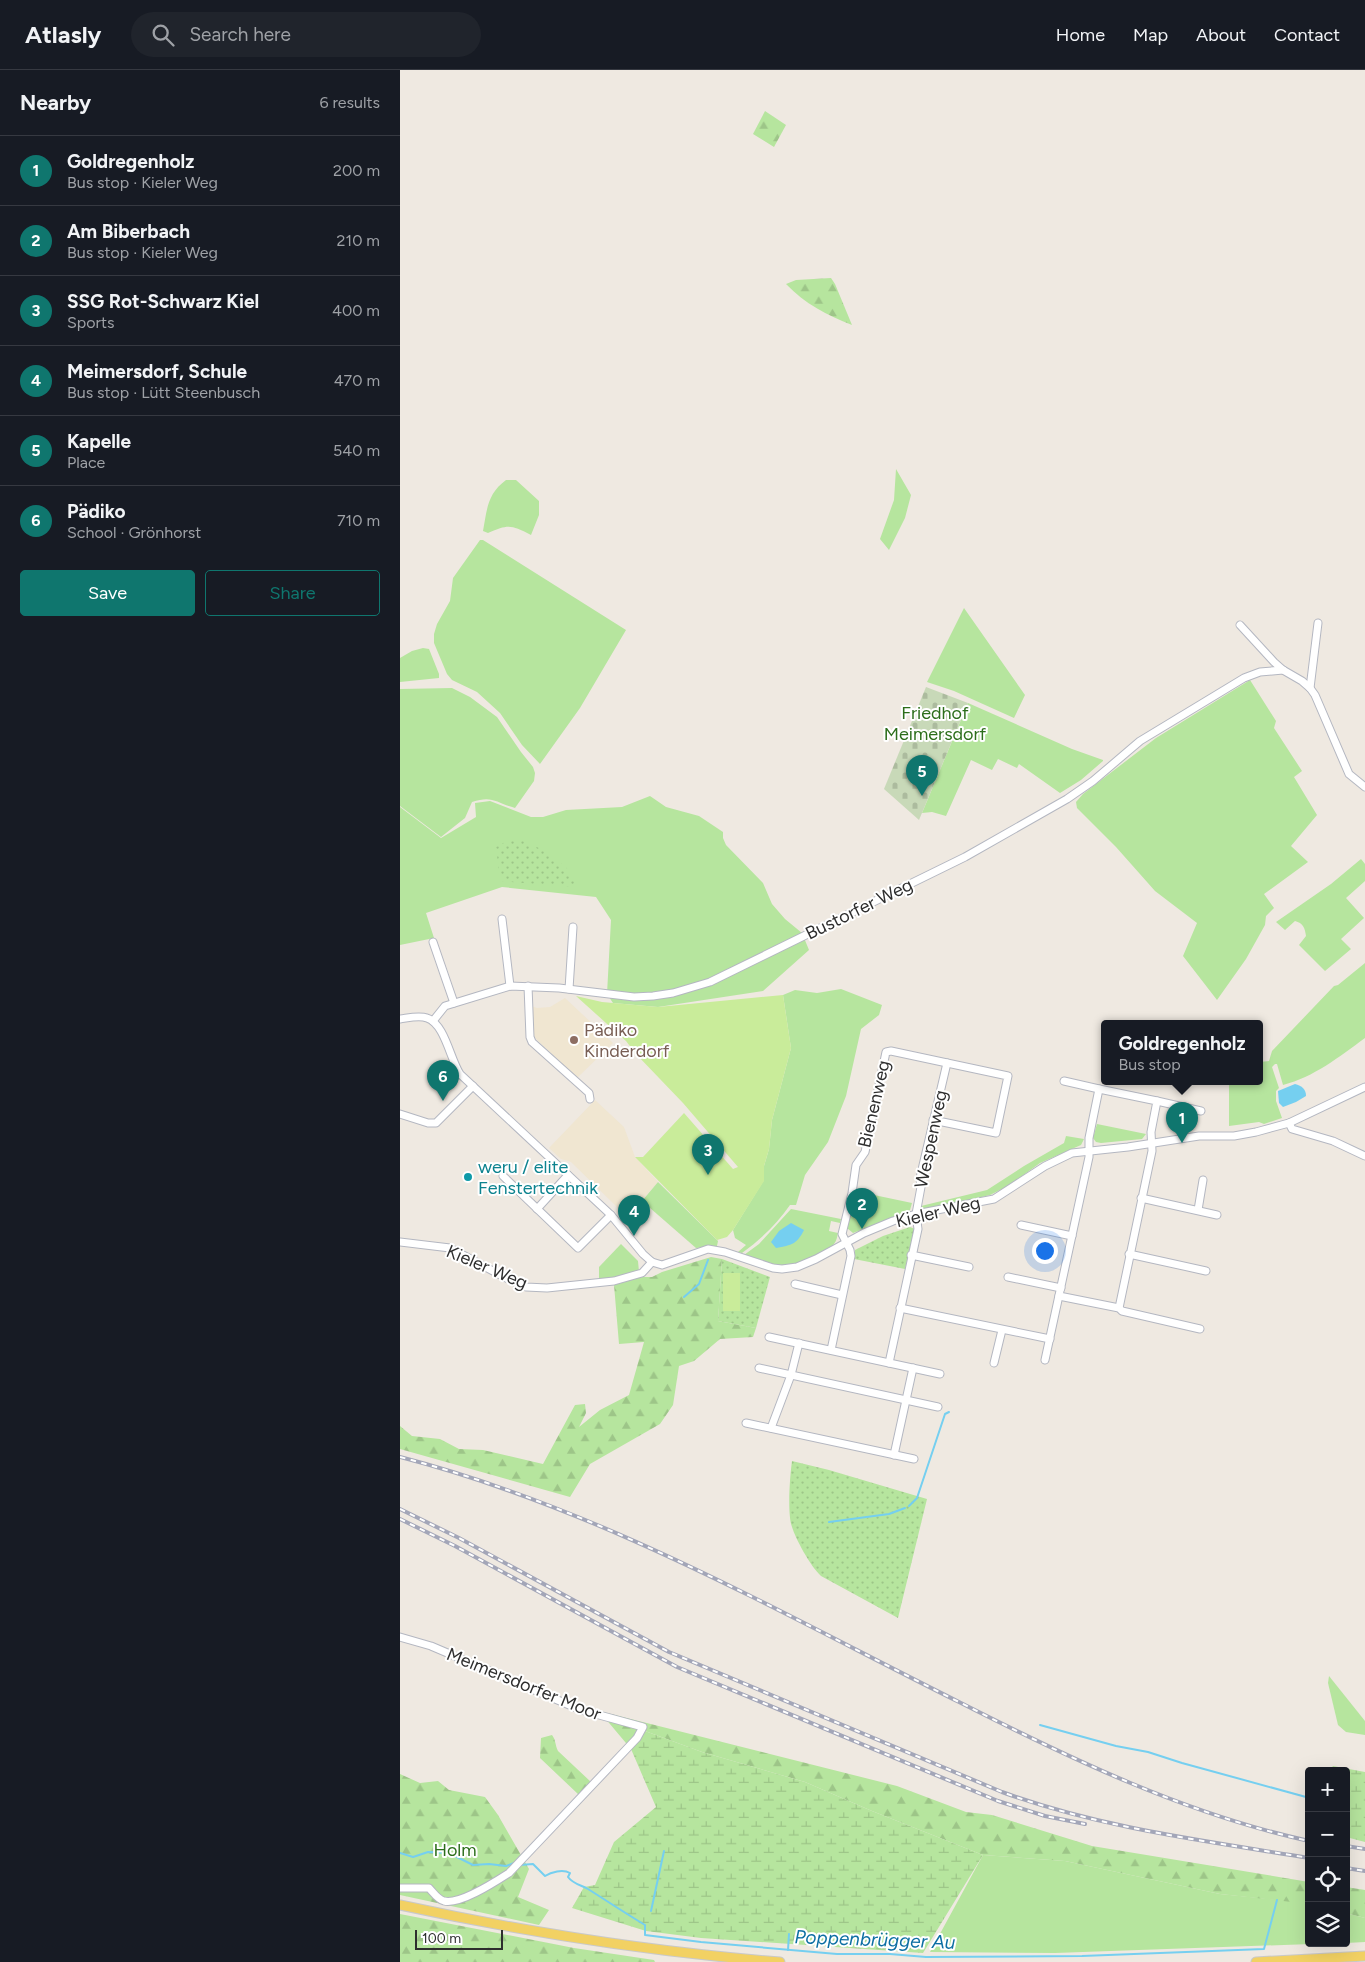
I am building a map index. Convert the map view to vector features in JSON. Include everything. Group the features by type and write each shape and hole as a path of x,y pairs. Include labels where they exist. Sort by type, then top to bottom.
{"main road":[{"path":"400,1905 469,1920 590,1940 689,1953 780,1962"},
{"path":"1256,1962 1365,1956"}],"street":[{"path":"1310,688 1318,623"},
{"path":"1240,625 1283,670 1310,688 1315,695 1349,774 1365,787"},
{"name":"Bustorfer Weg","path":"433,1021 446,1006 454,1002 510,986 569,989 634,997 653,996 693,988 710,982 965,857 1093,781 1140,741 1244,678 1260,672 1283,670"},
{"path":"502,919 510,986"},
{"path":"569,989 573,927"},
{"path":"433,942 454,1002"},
{"path":"528,986 530,1037 532,1042 589,1093 590,1099"},
{"path":"400,1019 421,1018 433,1021 442,1033 455,1067 472,1086 611,1216 642,1254 652,1262"},
{"name":"Bienenweg","path":"831,1350 851,1256 842,1234 852,1193 856,1165 865,1152 886,1052 891,1051 947,1063"},
{"path":"933,1120 996,1133 1008,1076 947,1063"},
{"name":"Wespenweg","path":"889,1363 918,1229 916,1214 921,1186 920,1178 947,1063"},
{"path":"1064,1081 1201,1110"},
{"path":"400,1114 428,1123 436,1122 472,1086"},
{"name":"Kieler Weg","path":"400,1242 450,1248 506,1278 526,1286 546,1288 614,1281 642,1273 652,1262 662,1265 708,1249 782,1269 798,1267 864,1233 916,1214 994,1198 1044,1166 1072,1153 1199,1136 1234,1136 1256,1132 1289,1123 1365,1087"},
{"path":"1045,1360 1089,1157 1088,1138 1099,1089"},
{"path":"1119,1308 1152,1151 1151,1132 1157,1101"},
{"path":"1289,1123 1292,1129 1333,1141 1365,1156"},
{"path":"537,1209 568,1175"},
{"path":"503,1176 578,1248 611,1216"},
{"path":"1198,1210 1203,1180"},
{"path":"1141,1198 1217,1215"},
{"path":"1021,1225 1072,1236"},
{"path":"1129,1254 1206,1271"},
{"path":"911,1255 968,1267"},
{"path":"1008,1277 1060,1288"},
{"path":"795,1284 842,1295"},
{"path":"1059,1296 1119,1308 1122,1311 1200,1328"},
{"path":"900,1308 1050,1339"},
{"path":"994,1363 1002,1330"},
{"path":"768,1337 940,1374"},
{"path":"770,1428 791,1374 799,1343"},
{"path":"759,1368 938,1407"},
{"path":"894,1455 913,1368"},
{"path":"746,1423 914,1459"},
{"name":"Meimersdorfer Moor","path":"400,1637 431,1646 581,1710 643,1727 638,1738 509,1873 494,1883 454,1901 440,1899 429,1888 400,1888"}],"shaded area":[{"name":"Pädiko Kinderdorf","path":"565,998 613,1043 577,1078 534,1037 532,1025 532,1006 537,1008 550,1007"},
{"path":"595,1100 624,1127 635,1157 658,1182 625,1219 616,1206 571,1162 561,1159 549,1148"}],"green space":[{"path":"765,111 786,125 774,147 753,134"},
{"path":"831,278 852,325 817,308 786,284 796,280"},
{"path":"896,469 911,495 905,518 889,550 880,539 894,500"},
{"path":"506,480 516,480 539,501 539,515 531,535 510,527 488,533 483,531 491,497"},
{"path":"480,540 483,540 626,630 580,708 540,764 522,745 500,713 477,692 452,680 447,674 434,643 437,624 450,601 453,578"},
{"path":"964,608 1025,695 1014,718 954,691 927,682"},
{"path":"423,648 429,649 439,678 400,682 400,658 412,651"},
{"path":"1250,680 1276,721 1274,728 1302,771 1294,777 1317,815 1291,846 1308,862 1264,894 1274,908 1266,916 1265,925 1246,959 1217,1000 1183,956 1197,923 1155,891 1116,847 1077,808 1076,802 1083,794 1156,738"},
{"name":"Friedhof Meimersdorf","path":"926,687 968,703 919,820 884,789"},
{"path":"452,688 470,697 497,717 533,767 535,773 534,781 515,808 494,800 485,799 472,802 465,818 441,837 400,806 400,689"},
{"path":"968,703 1103,761 1081,780 1060,793 1019,764 1017,768 998,759 992,770 971,760 946,816 932,812 922,813"},
{"path":"650,796 666,807 699,816 723,832 726,845 763,883 772,904 785,919 802,933 809,950 763,991 658,1007 613,1003 607,994 611,920 596,897 502,887 426,913 434,938 400,945 400,807 441,838 476,817 475,803 490,801 531,817 543,817 566,810 622,807"},
{"path":"518,839 544,851 562,864 574,879 576,887 500,881 496,847 509,840"},
{"path":"1361,859 1365,864 1365,881 1346,898 1364,918 1341,939 1351,949 1325,971 1299,945 1306,936 1302,925 1295,921 1285,930 1276,922 1331,884"},
{"path":"1365,963 1365,1038 1316,1072 1283,1085 1277,1064 1275,1064 1272,1067 1279,1088 1276,1091 1276,1101 1282,1118 1264,1124 1259,1122 1229,1126 1229,1085 1263,1085 1263,1062 1269,1061 1272,1051 1334,986 1338,985"},
{"path":"841,989 882,1005 879,1015 861,1029 846,1096 828,1142 805,1175 796,1205 790,1205 780,1219 762,1237 742,1253 738,1252 746,1245 735,1238 733,1230 764,1180 764,1166 769,1149 772,1120 791,1048 783,995 795,990 817,993"},
{"path":"783,995 791,1048 772,1120 769,1149 764,1166 764,1181 733,1230 727,1237 717,1240 635,1157 643,1157 684,1113 733,1169 738,1167 626,1041 576,996 602,1002 658,1007"},
{"path":"1097,1124 1146,1134 1142,1139 1096,1142 1093,1138"},
{"path":"1066,1136 1084,1139 1081,1145 1040,1163 1010,1185 990,1195 927,1210 921,1206 987,1190 1064,1143"},
{"path":"658,1182 718,1241 717,1246 696,1248 642,1201"},
{"path":"855,1191 912,1203 910,1210 906,1213 853,1233 847,1228"},
{"path":"791,1209 841,1219 840,1223 831,1221 829,1231 838,1233 834,1244 816,1256 783,1266 769,1264 744,1255 759,1244"},
{"path":"910,1227 915,1229 905,1269 854,1259 855,1250 883,1236"},
{"path":"621,1244 638,1261 639,1272 599,1280 599,1267"},
{"path":"711,1257 722,1259 718,1321 756,1328 753,1337 720,1339 694,1361 679,1366 673,1405 660,1424 590,1464 570,1497 400,1449 400,1426 412,1436 440,1439 459,1449 483,1450 543,1464 575,1405 585,1404 586,1413 579,1427 600,1410 629,1395 644,1342 619,1344 614,1285 640,1277 652,1277 662,1272"},
{"path":"722,1259 770,1277 756,1328 718,1321"},
{"path":"723,1273 740,1273 740,1311 723,1311"},
{"path":"792,1461 927,1499 898,1618 821,1576 808,1560 790,1521 789,1494"},
{"path":"1329,1676 1365,1721 1365,1735 1346,1732 1338,1725 1328,1683"},
{"path":"599,1711 897,1786 966,1812 992,1815 1092,1846 1305,1881 1305,1904 1220,1894 1065,1861 983,1855 805,1782 702,1752 645,1731 631,1749"},
{"path":"645,1731 702,1752 805,1782 983,1855 923,1953 701,1938 646,1931 572,1908 584,1887 595,1885 614,1842 656,1807 631,1749"},
{"path":"552,1735 558,1751 591,1782 579,1795 540,1758 541,1738"},
{"path":"1350,1769 1365,1772 1365,1842 1350,1838"},
{"name":"Holm","path":"400,1774 420,1783 438,1781 449,1790 485,1797 498,1815 529,1869 518,1897 549,1910 539,1925 400,1895"},
{"path":"983,1855 1065,1861 1220,1894 1305,1903 1305,1944 1055,1953 930,1952"},
{"path":"1350,1888 1365,1890 1365,1918 1350,1914"},
{"path":"400,1914 574,1948 654,1960 655,1962 400,1962"},
{"path":"1350,1914 1365,1918 1365,1942 1350,1943"}],"water":[{"path":"1295,1084 1303,1088 1306,1096 1283,1107 1279,1103 1278,1091"},
{"path":"791,1223 804,1230 793,1243 776,1248 771,1242 779,1231"}],"waterway":[{"path":"684,1297 699,1284 708,1260"},
{"path":"909,1506 917,1498 945,1414 949,1412"},
{"path":"829,1522 889,1514 905,1508"},
{"path":"1040,1725 1116,1746 1148,1752 1305,1797"},
{"path":"651,1911 664,1851"},
{"name":"Poppenbrügger Au","path":"400,1853 413,1857 428,1852 449,1853 473,1865 506,1866 514,1863"},
{"name":"Poppenbrügger Au","path":"520,1865 533,1864 545,1876 550,1873 564,1871 570,1873 568,1877 572,1881 645,1925 645,1935 837,1954 890,1954 926,1957 1082,1956 1264,1949 1277,1900"},
{"path":"788,1950 789,1934"}],"railway":[{"path":"400,1457 473,1478 545,1504 616,1533 754,1598 1044,1744 1130,1783 1218,1816 1263,1830 1305,1840"},
{"path":"400,1509 459,1538 669,1652 1002,1792 1077,1815 1115,1824 1305,1857"},
{"path":"400,1519 455,1546 677,1667 998,1801 1045,1816 1085,1824"},
{"path":"1350,1847 1365,1849"},
{"path":"1350,1869 1365,1871"}],"place":[{"name":"Kapelle","path":"922,796"},
{"name":"Pädiko Kinderdorf","path":"574,1040"},
{"name":"Pädiko","path":"443,1101"},
{"name":"Goldregenholz","path":"1182,1143"},
{"name":"SSG Rot-Schwarz Kiel","path":"708,1175"},
{"name":"weru / elite Fenstertechnik","path":"468,1177"},
{"name":"Am Biberbach","path":"862,1229"},
{"name":"Meimersdorf, Schule","path":"634,1236"}]}
